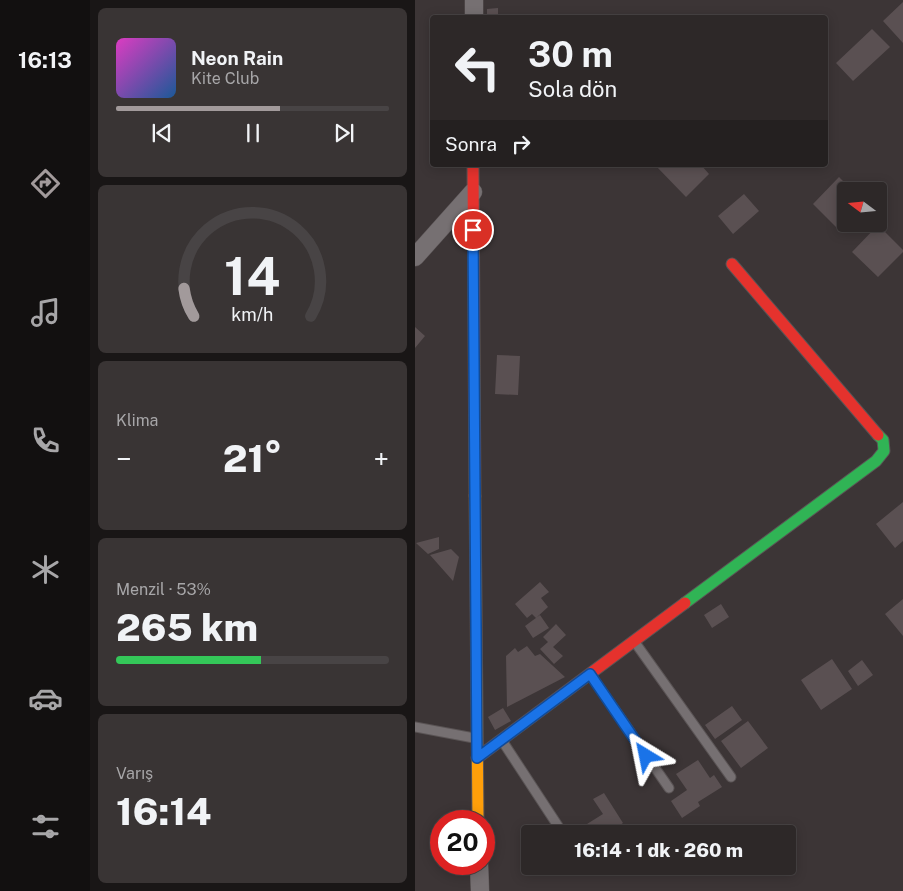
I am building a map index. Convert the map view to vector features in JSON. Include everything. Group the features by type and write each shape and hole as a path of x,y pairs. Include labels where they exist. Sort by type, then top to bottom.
{"street":[{"path":"474,0 474,15"},
{"path":"473,167 478,810"},
{"path":"415,258 473,192"},
{"path":"477,758 876,461 884,451 883,440 732,264"},
{"path":"479,875 480,891"}],"lane":[{"path":"634,641 731,777"},
{"path":"590,674 669,788"},
{"path":"415,728 477,739"},
{"path":"501,740 557,825"}],"building":[{"path":"903,2 903,43 883,21"},
{"path":"498,8 498,15 487,15 487,9"},
{"path":"872,29 890,47 853,81 836,63"},
{"path":"657,167 703,167 709,174 686,197"},
{"path":"839,177 844,182 837,182 837,228 813,204"},
{"path":"744,194 759,211 733,234 718,216"},
{"path":"871,232 885,232 903,250 878,277 852,252"},
{"path":"415,327 425,336 415,348"},
{"path":"497,355 520,356 518,395 495,394"},
{"path":"903,502 903,541 895,548 876,524"},
{"path":"439,537 439,549 428,554 416,543"},
{"path":"451,549 459,557 453,581 430,555"},
{"path":"540,582 549,592 541,598 548,607 536,618 532,614 527,618 515,604"},
{"path":"903,599 903,636 885,614"},
{"path":"721,604 729,617 712,628 704,615"},
{"path":"540,615 549,628 533,638 525,626"},
{"path":"556,624 566,635 553,647 563,656 554,664 540,649 548,642 543,637"},
{"path":"527,646 535,656 540,654 565,677 507,707 506,656 515,648 518,652"},
{"path":"832,659 852,689 821,710 801,680"},
{"path":"862,660 873,675 858,686 848,671"},
{"path":"732,706 742,720 715,739 705,725"},
{"path":"503,708 511,721 495,730 488,717"},
{"path":"748,721 768,748 741,768 721,741"},
{"path":"698,760 710,778 714,775 722,787 698,802 700,806 682,818 671,801 687,790 676,774"},
{"path":"604,793 623,823 620,825 585,825 603,814 593,799"}],"traffic: fast":[{"path":"685,603 876,461 884,451 883,440 878,435"}],"traffic: slow":[{"path":"475,496 478,810"}],"traffic: jam":[{"path":"473,167 475,496"},
{"path":"732,264 878,435"},
{"path":"477,758 685,603"}],"route":[{"path":"473,230 477,758 590,674 646,756"}]}
